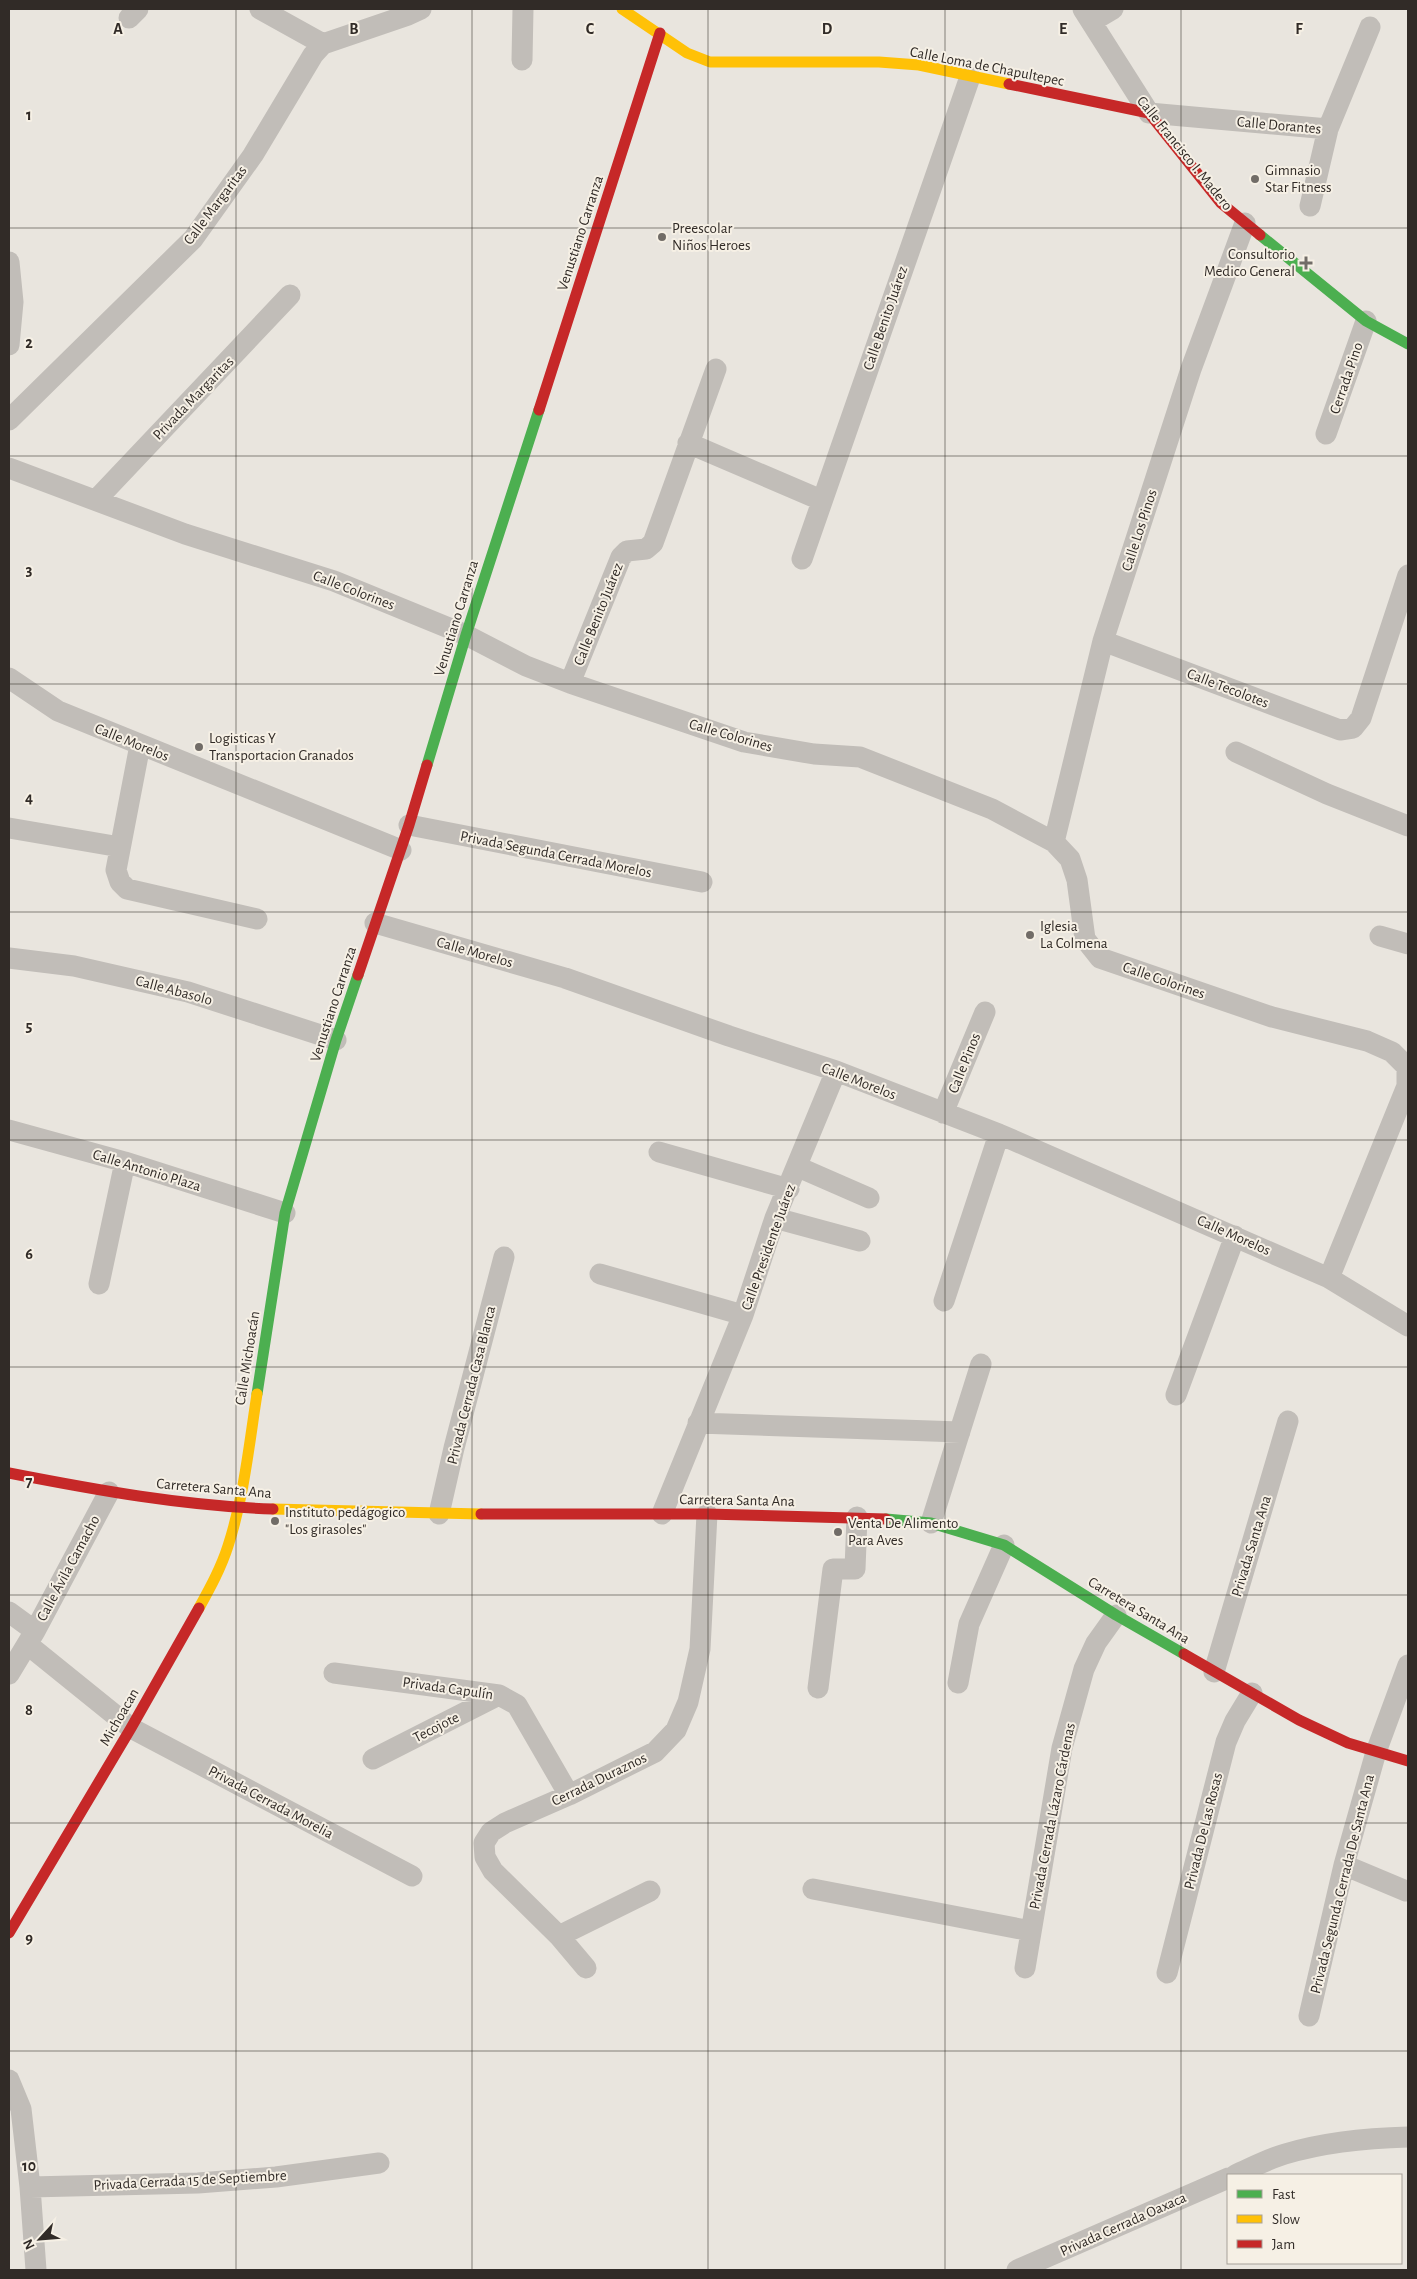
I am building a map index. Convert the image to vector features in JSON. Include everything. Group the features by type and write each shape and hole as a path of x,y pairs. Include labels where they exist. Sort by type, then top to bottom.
{"street":[{"path":"260,9 323,44 421,9"},
{"path":"522,60 523,9"},
{"name":"Calle Loma de Chapultepec","path":"622,9 660,33 686,54 710,62 880,62 919,65 1149,113"},
{"path":"1087,15 1113,9"},
{"name":"Calle Francisco I. Madero","path":"1087,15 1149,113 1221,203 1366,321 1408,344"},
{"name":"Calle Dorantes","path":"1149,113 1328,129 1370,27"},
{"name":"Venustiano Carranza","path":"285,1213 336,1040 401,850 466,635 660,33"},
{"name":"Calle Margaritas","path":"9,420 193,239 253,155 313,55 323,44"},
{"name":"Calle Benito Juárez","path":"802,559 970,77"},
{"path":"1310,206 1328,129"},
{"name":"Calle Los Pinos","path":"1054,842 1103,641 1191,369 1245,223"},
{"path":"9,262 12,302 9,345"},
{"name":"Privada Margaritas","path":"96,500 290,296"},
{"name":"Cerrada Pino","path":"1326,434 1366,321"},
{"name":"Calle Benito Juárez","path":"570,683 621,557 627,551 646,549 653,543 716,368"},
{"path":"688,443 821,500"},
{"name":"Calle Colorines","path":"9,468 185,534 334,581 466,635 526,666 570,683 744,742 814,754 860,757 992,809 1054,842 1070,860 1077,880 1085,939 1100,958 1272,1017 1367,1040 1392,1052 1407,1067 1407,1086 1329,1278"},
{"name":"Calle Tecolotes","path":"1103,641 1340,730 1352,728 1361,718 1408,575"},
{"name":"Calle Morelos","path":"9,678 58,711 401,850"},
{"path":"140,745 116,870 126,889 256,919"},
{"path":"1236,752 1327,794 1408,826"},
{"name":"Privada Segunda Cerrada Morelos","path":"409,825 702,882"},
{"path":"9,828 120,847"},
{"name":"Calle Morelos","path":"375,923 565,978 836,1071 999,1134 1329,1278 1408,1326"},
{"path":"1380,936 1408,944"},
{"name":"Calle Abasolo","path":"9,958 74,966 188,992 336,1040"},
{"name":"Calle Pinos","path":"943,1113 984,1012"},
{"name":"Calle Presidente Juárez","path":"662,1514 743,1316 776,1218 836,1071"},
{"name":"Calle Antonio Plaza","path":"9,1130 125,1162 285,1213"},
{"path":"944,1301 999,1134"},
{"path":"659,1152 789,1189"},
{"path":"98,1284 125,1162"},
{"path":"798,1167 869,1198"},
{"name":"Calle Michoacán","path":"239,1508 285,1213"},
{"path":"776,1218 860,1241"},
{"path":"1176,1395 1235,1236"},
{"name":"Privada Cerrada Casa Blanca","path":"439,1514 454,1448 504,1257"},
{"path":"600,1274 743,1316"},
{"path":"931,1523 981,1364"},
{"name":"Privada Santa Ana","path":"1214,1672 1288,1421"},
{"path":"698,1423 960,1432"},
{"name":"Carretera Santa Ana","path":"9,1474 109,1492 239,1508 439,1514 707,1514 857,1517 931,1523 1004,1545 1116,1615 1299,1720 1348,1743 1408,1762"},
{"name":"Calle Ávila Camacho","path":"9,1674 31,1638 109,1492"},
{"name":"Michoacan","path":"9,1933 131,1728 214,1581 228,1547 239,1508"},
{"name":"Cerrada Duraznos","path":"559,1936 493,1871 485,1857 484,1843 491,1832 504,1823 569,1795 655,1752 676,1730 688,1702 700,1649 707,1514"},
{"path":"818,1688 833,1569 855,1569 857,1517"},
{"path":"958,1683 969,1624 1004,1545"},
{"path":"9,1612 31,1638 131,1728"},
{"name":"Privada Cerrada Lázaro Cárdenas","path":"1024,1968 1065,1739 1084,1669 1096,1643 1116,1615"},
{"name":"Privada Segunda Cerrada De Santa Ana","path":"1309,2016 1344,1865 1376,1752 1408,1665"},
{"name":"Privada Capulín","path":"334,1673 499,1695 516,1705 569,1795"},
{"name":"Privada De Las Rosas","path":"1167,1973 1226,1742 1235,1721 1252,1694"},
{"name":"Tecojote","path":"373,1759 499,1695"},
{"name":"Privada Cerrada Morelia","path":"131,1728 412,1876"},
{"path":"1344,1865 1406,1891"},
{"path":"813,1889 1031,1931"},
{"path":"586,1968 559,1936 650,1891"},
{"path":"9,2080 21,2109 30,2187 36,2270"},
{"path":"1236,2174 1283,2155 1316,2146 1369,2138 1408,2137"},
{"name":"Privada Cerrada 15 de Septiembre","path":"30,2187 198,2183 276,2177 379,2163"},
{"name":"Privada Cerrada Oaxaca","path":"1017,2270 1227,2178"}],"traffic: fast":[{"path":"1260,235 1366,321 1408,344"},
{"path":"427,765 466,635 539,410"},
{"path":"257,1394 285,1213 336,1040 358,975"},
{"path":"886,1519 931,1523 1004,1545 1116,1615 1184,1654"}],"traffic: slow":[{"path":"622,9 687,53 710,62 879,62 919,65 1009,84"},
{"path":"199,1608 222,1562 234,1527 257,1394"},
{"path":"273,1509 481,1514"}],"traffic: jam":[{"path":"539,410 660,33"},
{"path":"1009,84 1149,113 1221,203 1260,235"},
{"path":"358,975 409,825 427,765"},
{"path":"9,1473 173,1501 273,1509"},
{"path":"481,1514 707,1514 886,1519"},
{"path":"9,1933 131,1728 199,1608"},
{"path":"1184,1654 1299,1720 1348,1743 1408,1761"}],"place":[{"name":"Gimnasio Star Fitness","path":"1255,179"},
{"name":"Preescolar Niños Heroes","path":"662,237"},
{"name":"Consultorio Medico General","path":"1306,263"},
{"name":"Logisticas Y Transportacion Granados","path":"199,747"},
{"name":"Iglesia La Colmena","path":"1030,935"},
{"name":"Instituto pedágogico \"Los girasoles\"","path":"275,1521"},
{"name":"Venta De Alimento Para Aves","path":"838,1532"}]}
